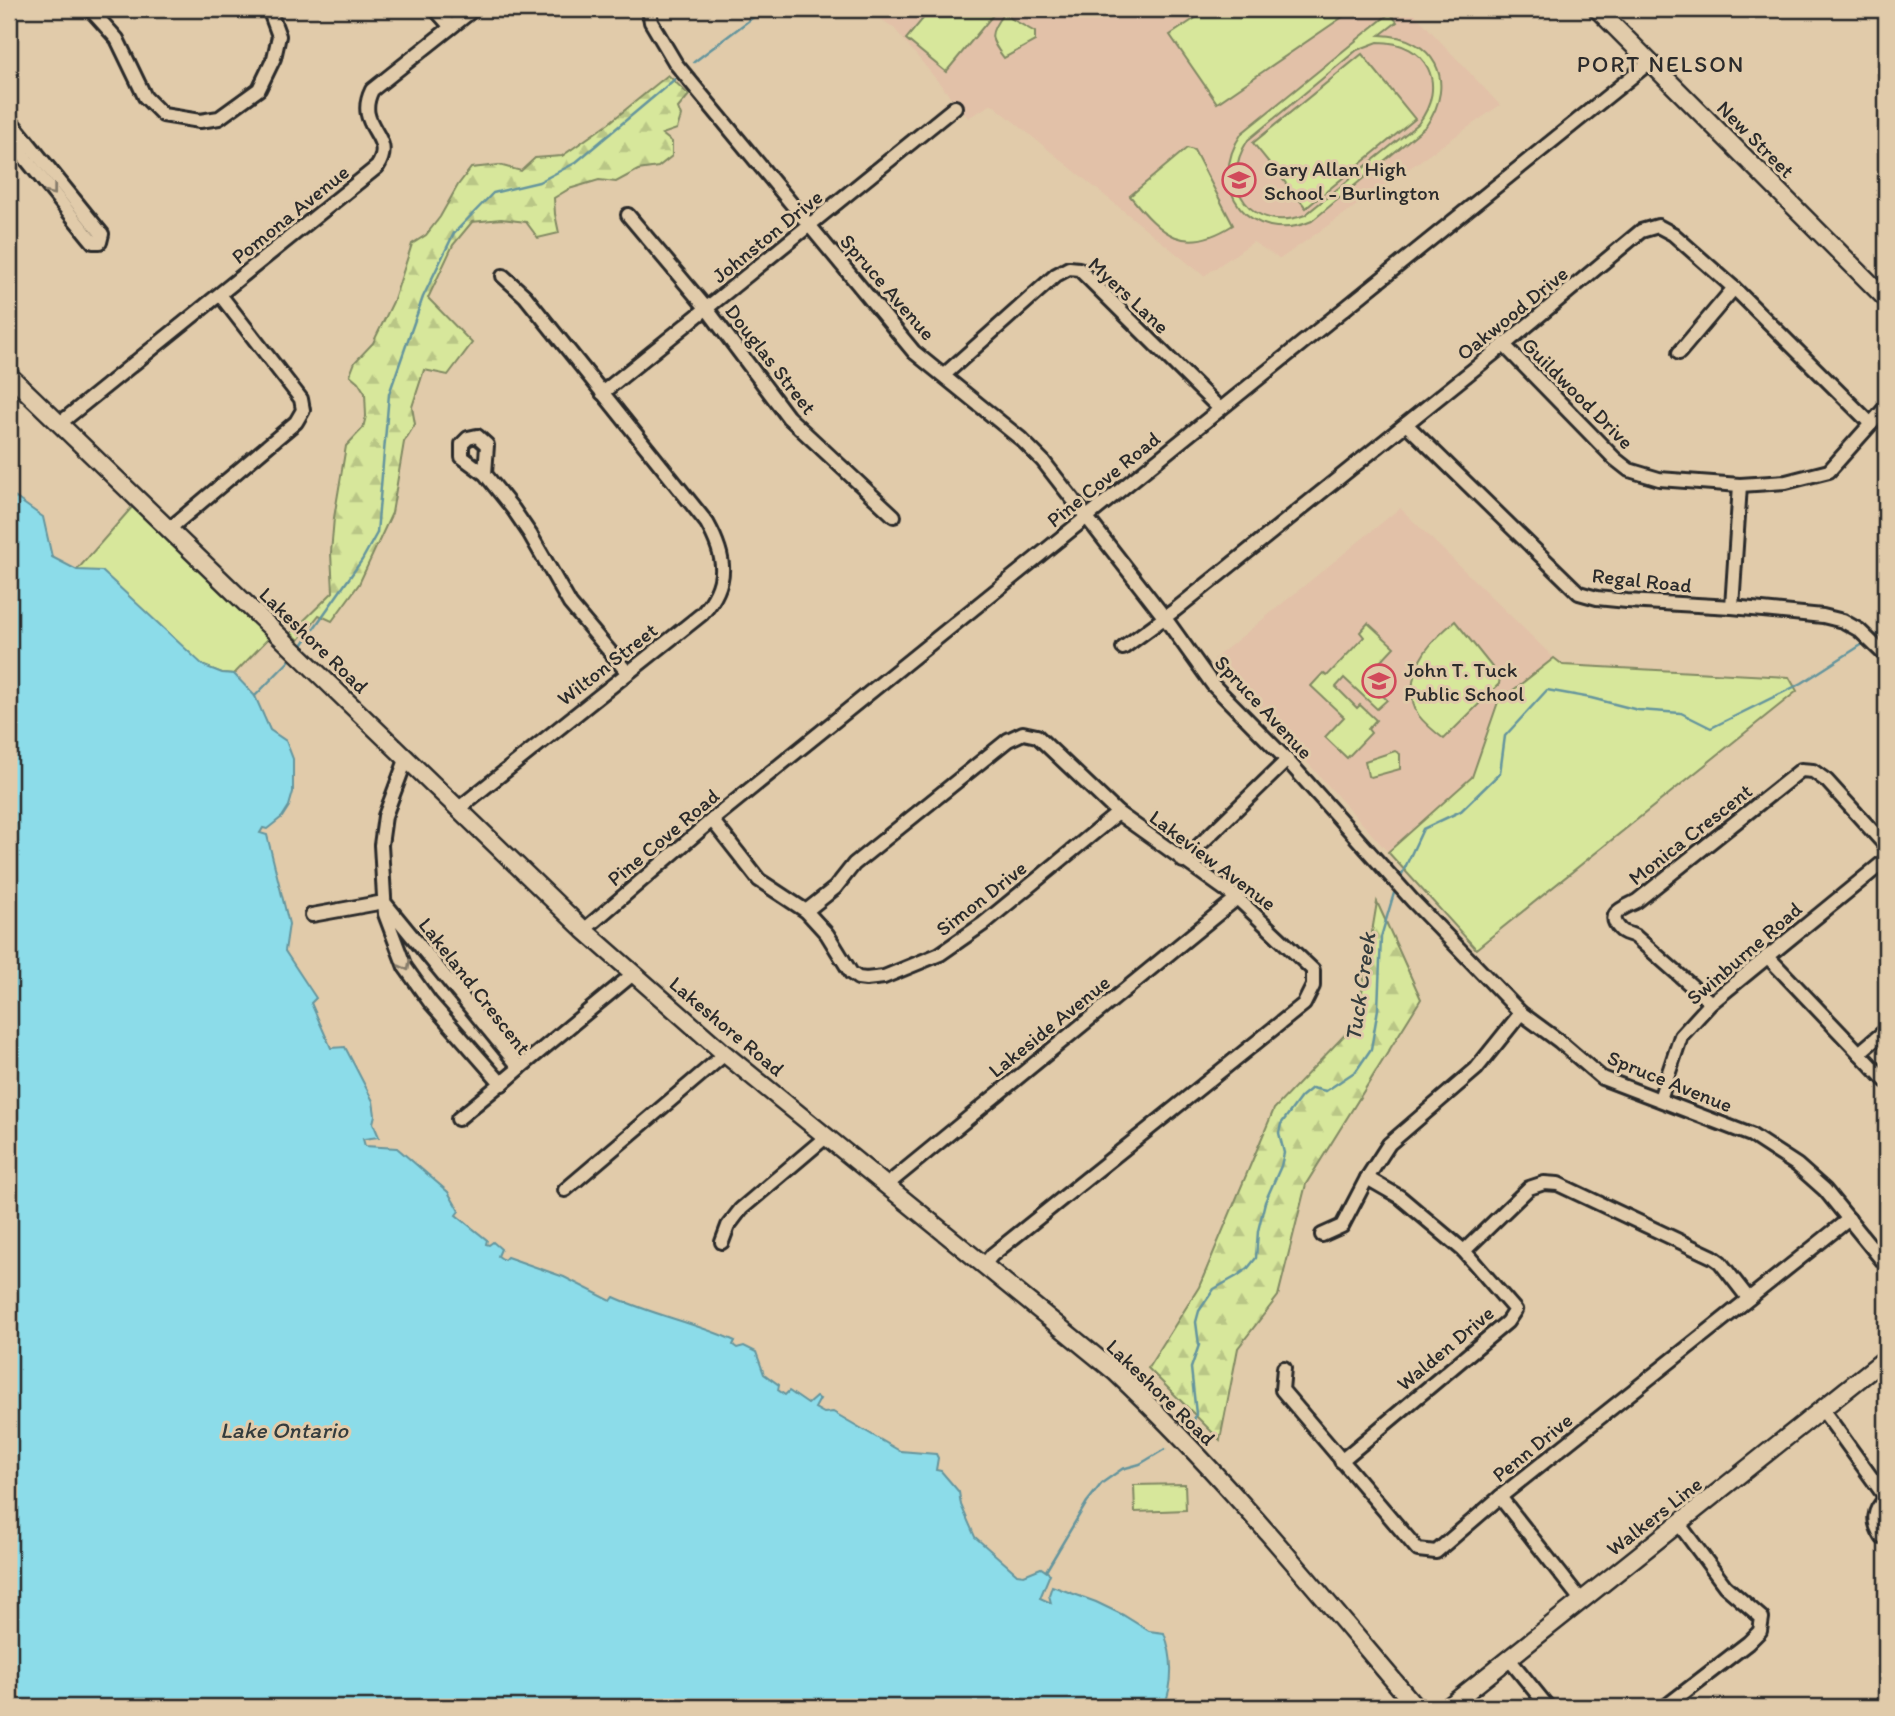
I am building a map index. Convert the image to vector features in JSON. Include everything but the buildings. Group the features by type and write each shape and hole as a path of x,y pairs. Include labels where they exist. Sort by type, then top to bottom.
{"main road":[{"name":"New Street","path":"1597,9 1884,293"},
{"name":"Lakeshore Road","path":"9,375 584,930 725,1054 1115,1372 1157,1411 1416,1707"},
{"name":"Walkers Line","path":"1448,1707 1886,1358"}],"street":[{"path":"90,9 117,38 145,97 163,115 200,121 219,118 259,89 274,58 279,36 269,9"},
{"path":"435,9 451,27"},
{"name":"Pomona Avenue","path":"59,424 221,296 377,167 384,157 382,144 366,113 366,101 372,90 474,9"},
{"name":"Spruce Avenue","path":"649,9 651,22 676,64 914,352 1028,446 1088,516 1213,685 1287,760 1412,900 1521,1013 1602,1078 1751,1135 1797,1165 1825,1190 1886,1265"},
{"name":"Pine Cove Road","path":"584,930 712,820 1650,62"},
{"name":"Johnston Drive","path":"602,393 955,107"},
{"path":"9,119 30,155 88,236 93,242 100,242 102,234 30,155 9,138"},
{"name":"Douglas Street","path":"628,215 707,309 788,417 894,516"},
{"name":"Oakwood Drive","path":"1123,649 1504,345 1641,231 1658,226 1673,233 1734,288 1871,424"},
{"name":"Myers Lane","path":"944,375 1056,275 1069,268 1079,269 1220,409"},
{"name":"Wilton Street","path":"459,808 627,671 702,614 715,600 724,570 720,546 707,523 525,296 503,276"},
{"path":"1679,353 1734,288"},
{"path":"169,530 296,422 303,410 301,399 221,296"},
{"name":"Guildwood Drive","path":"1504,345 1629,470 1659,479 1740,485 1786,482 1829,471 1886,407"},
{"name":"Regal Road","path":"1406,424 1579,593 1626,601 1823,616 1843,621 1867,636 1882,651"},
{"path":"485,474 530,534 570,604 627,671"},
{"path":"1732,607 1740,485"},
{"name":"Lakeview Avenue","path":"806,911 835,888 854,864 1008,740 1023,733 1037,737 1118,813 1237,898 1313,970 1313,986 1304,1004 992,1255 984,1265"},
{"name":"Lakeland Crescent","path":"384,902 520,1068 502,1084 430,1002 405,967 386,914 384,902 381,845 385,816 407,757"},
{"path":"1183,861 1287,760"},
{"name":"Monica Crescent","path":"1711,1003 1636,937 1618,928 1615,921 1616,912 1637,901 1801,770 1813,771 1827,781 1886,846"},
{"name":"Simon Drive","path":"712,820 759,880 806,911 827,934 850,973 866,979 884,977 940,954 983,924 1118,813"},
{"name":"Swinburne Road","path":"1660,1099 1681,1036 1711,1003 1886,860"},
{"name":"Lakeside Avenue","path":"888,1187 894,1179 1237,898"},
{"path":"312,915 384,902"},
{"path":"1767,956 1886,1081"},
{"path":"458,1119 633,974"},
{"path":"1322,1235 1342,1226 1367,1178 1389,1144 1476,1069 1521,1013"},
{"path":"1858,1053 1886,1030"},
{"path":"565,1190 725,1054"},
{"path":"722,1242 727,1226 741,1209 827,1136"},
{"name":"Walden Drive","path":"1341,1461 1507,1322 1513,1314 1514,1306 1464,1251 1399,1198 1367,1178"},
{"path":"1464,1251 1529,1188 1544,1183 1558,1184 1713,1257 1748,1298"},
{"name":"Penn Drive","path":"1284,1368 1282,1390 1418,1550 1436,1552 1500,1497 1849,1219"},
{"path":"1822,1409 1886,1498 1877,1507 1874,1518 1882,1537 1886,1536"},
{"path":"1500,1497 1581,1600"},
{"path":"1665,1707 1748,1643 1760,1631 1762,1618 1725,1586 1679,1524"},
{"path":"1509,1659 1548,1707"}],"shaded area":[{"name":"Gary Allan High School - Burlington","path":"866,9 1410,9 1500,105 1280,259 1253,242 1204,276 992,104 968,118 894,28"},
{"name":"John T. Tuck Public School","path":"1400,508 1554,658 1498,702 1472,777 1388,852 1214,659"}],"green space":[{"path":"931,9 998,9 946,72 906,39"},
{"path":"1209,9 1339,9 1344,16 1217,103 1170,35"},
{"path":"1390,13 1397,22 1380,35 1399,37 1427,52 1440,78 1440,93 1426,126 1312,221 1290,227 1270,226 1253,219 1240,207 1231,192 1228,174 1232,154 1242,133","holes":["1378,42 1410,49 1421,58 1432,81 1427,109 1418,124 1305,215 1286,219 1269,218 1256,212 1245,202 1238,189 1236,174 1239,157 1248,140 1357,50"]},
{"path":"1003,14 1035,32 1035,41 1004,58 995,46 992,36"},
{"path":"1362,54 1415,119 1306,208 1253,143"},
{"path":"668,75 689,95 678,108 681,116 677,129 662,134 672,142 672,156 658,167 638,170 616,182 599,180 569,189 554,198 559,233 538,238 526,222 501,219 472,222 453,245 428,298 472,343 448,375 424,370 412,407 415,424 404,442 392,513 359,584 332,621 319,615 299,640 291,633 333,592 331,553 334,518 346,446 363,428 366,416 365,393 350,375 355,362 373,343 394,300 412,244 426,235 440,217 471,168 499,165 521,171 535,158 562,156 609,123"},
{"path":"1187,148 1194,150 1233,225 1201,239 1175,237 1153,221 1130,196"},
{"path":"133,506 270,637 234,674 222,673 204,666 77,570"},
{"path":"1455,621 1500,677 1499,684 1444,739 1417,713 1413,704 1413,679 1426,651"},
{"path":"1368,623 1394,647 1365,678 1387,700 1377,709 1344,678 1336,687 1357,708 1360,705 1376,720 1368,729 1371,733 1347,758 1325,737 1344,717 1311,686 1323,673 1327,676 1364,637 1360,632"},
{"path":"1554,658 1563,665 1789,677 1797,691 1476,949 1388,852 1472,777 1498,702"},
{"path":"1395,751 1400,754 1400,769 1368,776 1365,761"},
{"path":"1377,902 1421,999 1306,1184 1278,1296 1238,1348 1220,1440 1148,1368 1199,1287 1274,1109 1357,1022"},
{"path":"1185,1484 1186,1510 1135,1512 1134,1485"}],"water":[{"name":"Lake Ontario","path":"9,493 43,517 52,557 77,570 102,571 204,666 222,673 234,674 255,696 270,730 286,741 293,759 293,792 282,817 267,829 263,828 260,833 267,835 289,924 285,951 316,998 311,1003 331,1048 345,1047 373,1101 373,1123 379,1137 363,1139 365,1146 397,1148 448,1192 459,1211 456,1215 487,1240 486,1244 493,1242 501,1249 498,1256 504,1260 507,1257 564,1277 611,1301 614,1297 735,1341 733,1345 737,1348 744,1346 756,1352 764,1374 779,1385 778,1390 785,1395 789,1391 808,1404 816,1397 820,1399 815,1408 824,1413 833,1412 900,1451 936,1454 936,1470 941,1471 959,1492 961,1505 975,1537 1017,1574 1024,1575 1041,1568 1050,1574 1040,1598 1051,1603 1049,1595 1052,1586 1096,1602 1149,1631 1164,1633 1171,1670 1164,1706 9,1707"}],"waterway":[{"path":"694,62 764,9"},
{"path":"300,648 362,560 377,533 389,394 423,297 454,233 493,193 539,182 575,163 675,79"},
{"name":"Tuck Creek","path":"1872,639 1886,629"},
{"name":"Tuck Creek","path":"1402,874 1423,829 1461,811 1500,773 1505,736 1547,690 1638,710 1681,713 1711,728 1802,683 1866,642"},
{"path":"255,696 294,656"},
{"name":"Tuck Creek","path":"1192,1426 1196,1414 1191,1368 1199,1345 1196,1322 1199,1311 1214,1289 1248,1268 1256,1258 1258,1231 1265,1202 1284,1153 1279,1133 1281,1124 1301,1097 1312,1088 1326,1091 1356,1071 1371,1049 1378,1009 1381,937 1394,893"},
{"name":"Tuck Creek","path":"1046,1571 1087,1502 1102,1483 1122,1469 1140,1464 1165,1449"}],"place":[{"name":"Gary Allan High School - Burlington","path":"1239,180"},
{"name":"John T. Tuck Public School","path":"1379,681"}],"district":[{"name":"PORT NELSON","path":"1661,64"}]}
